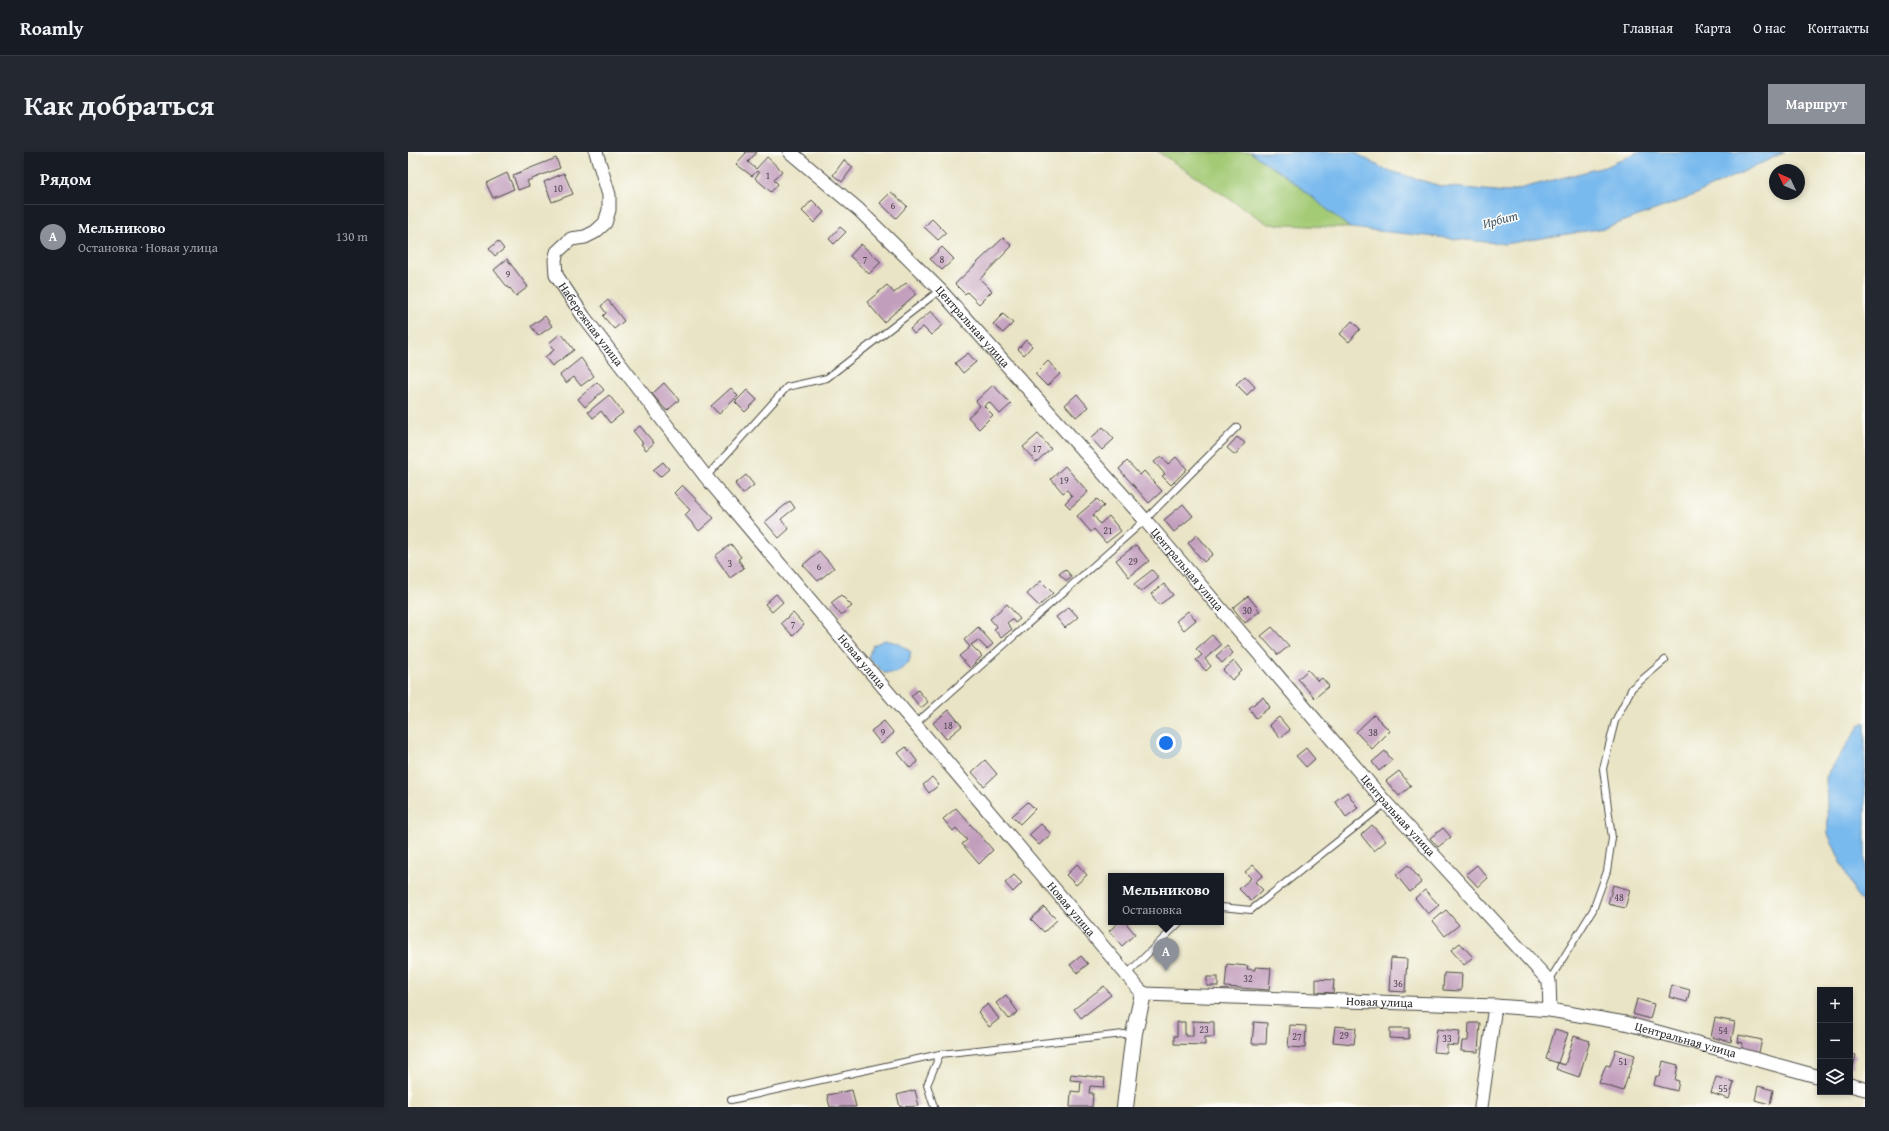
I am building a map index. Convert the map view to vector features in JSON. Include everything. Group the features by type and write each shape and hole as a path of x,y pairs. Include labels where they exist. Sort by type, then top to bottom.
{"street":[{"name":"Набережная улица","path":"596,152 609,195 609,210 605,223 595,232 585,237 571,240 557,252 555,260 556,275 584,317 706,477"},
{"name":"Центральная улица","path":"790,152 859,210 940,290 1145,520 1386,803 1549,981"},
{"name":"Новая улица","path":"706,477 1143,994 1495,1006"},
{"path":"1549,981 1550,1010"},
{"path":"1125,1107 1134,1033 1143,994"},
{"name":"Центральная улица","path":"1495,1006 1550,1010 1625,1023 1817,1076"},
{"path":"1481,1107 1495,1006"},
{"path":"1853,1086 1865,1089"}],"lane":[{"path":"706,477 787,387 827,378 940,290"},
{"path":"915,724 1145,520 1237,427"},
{"path":"1549,981 1593,910 1606,871 1612,838 1603,769 1615,721 1632,688 1665,660"},
{"path":"1224,907 1251,910 1386,803"},
{"path":"1126,975 1177,925"},
{"path":"731,1100 940,1054 1134,1033"},
{"path":"934,1107 927,1085 940,1054"}],"green space":[{"path":"1158,152 1250,152 1291,180 1350,228 1268,224"}],"water":[{"name":"Ирбит","path":"1250,152 1354,152 1384,169 1440,186 1507,192 1608,166 1638,152 1785,152 1683,200 1605,228 1505,244 1350,228 1291,180"},
{"path":"885,640 898,643 911,652 909,663 896,673 884,673 868,657 873,645"},
{"path":"1865,722 1865,906 1855,893 1828,834 1826,777 1860,725"}],"building":[{"path":"745,152 757,152 748,162 756,169 767,157 782,171 774,180 778,184 771,192 755,178 759,173 757,171 752,176 736,164 746,153"},
{"path":"556,158 560,168 527,181 529,186 518,190 513,175"},
{"path":"844,160 853,167 842,182 833,175"},
{"path":"507,173 514,189 493,198 486,183"},
{"path":"564,173 573,194 552,202 544,182"},
{"path":"891,192 907,206 896,218 880,203"},
{"path":"812,200 824,212 814,223 802,211"},
{"path":"932,219 946,233 938,240 924,227"},
{"path":"840,227 846,232 834,244 829,239"},
{"path":"1003,238 1012,246 980,279 992,291 979,304 967,292 965,294 955,284"},
{"path":"498,241 504,249 495,256 489,249"},
{"path":"861,244 881,262 869,274 850,256"},
{"path":"942,247 954,259 942,270 930,259"},
{"path":"507,259 528,287 516,296 494,270"},
{"path":"906,283 916,294 884,322 867,302 887,285 894,293"},
{"path":"608,300 624,321 614,329 603,316 606,313 601,306"},
{"path":"931,311 943,325 931,335 923,327 914,334 910,329"},
{"path":"1003,314 1013,323 1003,333 993,324"},
{"path":"545,316 552,326 538,336 531,326"},
{"path":"1352,321 1360,329 1349,342 1340,334"},
{"path":"561,333 574,350 552,366 545,357 554,350 549,343"},
{"path":"1026,340 1032,346 1024,355 1018,349"},
{"path":"968,353 976,362 963,373 955,363"},
{"path":"581,358 594,376 581,386 574,377 566,383 560,375"},
{"path":"1048,361 1060,374 1047,386 1035,374"},
{"path":"1245,376 1255,387 1247,395 1236,384"},
{"path":"597,382 604,390 585,407 578,399"},
{"path":"664,383 679,400 667,411 652,394"},
{"path":"993,385 1011,404 1000,414 989,402 984,406 993,415 979,429 968,417 980,406 976,401"},
{"path":"731,388 738,396 719,414 711,406"},
{"path":"747,390 757,400 745,412 735,402"},
{"path":"1077,394 1088,407 1076,417 1065,405"},
{"path":"609,395 623,413 610,423 601,411 593,418 588,412"},
{"path":"640,426 654,443 646,450 641,444 643,443 633,431"},
{"path":"1103,427 1114,439 1102,450 1091,438"},
{"path":"1038,434 1051,449 1036,462 1023,447"},
{"path":"1237,437 1245,443 1235,455 1227,448"},
{"path":"1161,456 1168,464 1176,457 1187,469 1171,485 1162,476 1165,474 1154,462"},
{"path":"1127,461 1140,475 1144,471 1162,491 1149,503 1119,469"},
{"path":"663,462 669,469 660,477 653,470"},
{"path":"1065,466 1088,492 1070,508 1065,503 1072,496 1067,490 1063,493 1051,479"},
{"path":"746,475 754,485 743,494 735,484"},
{"path":"682,485 714,518 699,531 685,515 690,510 674,493"},
{"path":"1097,499 1104,506 1093,515 1100,524 1109,516 1121,531 1106,543 1094,529 1091,532 1077,516"},
{"path":"790,501 795,508 781,519 789,529 779,538 765,522"},
{"path":"1183,504 1193,516 1174,532 1164,520"},
{"path":"1197,535 1213,554 1204,562 1188,543"},
{"path":"731,544 741,557 738,559 744,568 730,578 715,556"},
{"path":"1136,545 1149,561 1129,577 1116,560"},
{"path":"819,551 834,568 818,581 803,565"},
{"path":"1065,569 1072,577 1067,581 1059,574"},
{"path":"1152,570 1159,578 1141,592 1134,584"},
{"path":"1041,581 1053,593 1039,606 1027,594"},
{"path":"1164,584 1173,595 1159,605 1151,594"},
{"path":"776,594 783,602 772,612 765,604"},
{"path":"841,595 852,606 841,615 831,603"},
{"path":"1248,596 1260,611 1245,623 1233,608"},
{"path":"1007,604 1020,619 1015,623 1012,619 1007,623 1012,629 1001,638 994,629 997,627 990,619"},
{"path":"1069,607 1078,617 1065,628 1056,617"},
{"path":"1188,611 1196,620 1184,630 1176,621"},
{"path":"793,613 804,625 793,636 781,623"},
{"path":"978,627 993,644 987,649 978,640 971,645 982,656 970,668 959,656 970,647 964,640"},
{"path":"1272,627 1289,646 1278,655 1261,636"},
{"path":"1212,635 1221,645 1205,659 1211,666 1206,671 1196,660 1202,655 1196,649"},
{"path":"1227,646 1233,653 1222,663 1216,656"},
{"path":"1234,661 1242,671 1232,680 1223,670"},
{"path":"1308,670 1318,681 1322,678 1329,686 1315,698 1298,679"},
{"path":"918,690 928,702 921,708 911,696"},
{"path":"1263,697 1270,707 1256,718 1249,708"},
{"path":"949,710 962,726 946,739 933,723"},
{"path":"1374,715 1390,731 1372,749 1356,732"},
{"path":"1279,717 1290,730 1280,738 1269,725"},
{"path":"884,721 894,733 881,744 871,731"},
{"path":"906,747 918,762 910,768 898,753"},
{"path":"1306,748 1315,759 1306,767 1296,756"},
{"path":"1385,751 1392,760 1379,771 1372,762"},
{"path":"985,760 997,774 984,786 972,772"},
{"path":"1399,771 1411,786 1399,796 1386,781"},
{"path":"932,777 939,785 929,793 923,785"},
{"path":"1347,792 1358,808 1346,817 1335,801"},
{"path":"1028,802 1035,809 1020,824 1012,816"},
{"path":"956,808 993,850 979,864 962,844 967,840 956,828 953,831 943,819"},
{"path":"1041,824 1051,834 1039,845 1029,835"},
{"path":"1372,825 1386,841 1374,851 1361,835"},
{"path":"1443,828 1451,837 1438,847 1430,838"},
{"path":"1077,864 1087,875 1076,885 1066,875"},
{"path":"1253,865 1263,875 1255,882 1263,890 1251,901 1239,889 1251,878 1245,872"},
{"path":"1408,865 1422,882 1410,892 1396,875"},
{"path":"1477,865 1488,878 1478,887 1466,874"},
{"path":"1014,875 1022,883 1013,892 1005,883"},
{"path":"1613,885 1630,890 1625,908 1608,904"},
{"path":"1425,890 1439,905 1428,914 1415,898"},
{"path":"1044,907 1057,920 1044,932 1031,919"},
{"path":"1446,910 1459,925 1445,936 1433,921"},
{"path":"1116,925 1128,925 1135,934 1122,946 1109,931"},
{"path":"1460,943 1473,957 1464,965 1451,950"},
{"path":"1081,956 1088,964 1077,973 1070,965"},
{"path":"1391,958 1407,959 1405,992 1389,991"},
{"path":"1227,964 1248,966 1247,969 1255,970 1255,967 1271,968 1269,990 1225,987"},
{"path":"1444,973 1462,974 1461,991 1443,990"},
{"path":"1207,977 1218,977 1218,986 1207,986"},
{"path":"1316,979 1334,980 1333,993 1316,992"},
{"path":"1672,985 1690,990 1687,1002 1669,997"},
{"path":"1104,986 1111,995 1081,1018 1074,1009"},
{"path":"1006,995 1018,1012 1009,1019 996,1003"},
{"path":"1637,999 1654,1004 1650,1019 1633,1014"},
{"path":"988,1004 999,1019 989,1027 978,1012"},
{"path":"1715,1018 1735,1022 1731,1042 1711,1037"},
{"path":"1193,1021 1214,1022 1214,1037 1205,1037 1205,1045 1174,1044 1174,1036 1177,1036 1177,1022 1185,1022 1185,1036 1193,1036"},
{"path":"1254,1022 1267,1023 1266,1044 1252,1044"},
{"path":"1469,1023 1480,1023 1478,1052 1461,1051 1462,1041 1468,1041"},
{"path":"1290,1025 1306,1026 1305,1048 1288,1047"},
{"path":"1335,1026 1356,1028 1354,1044 1333,1042"},
{"path":"1390,1028 1409,1028 1409,1039 1390,1038"},
{"path":"1437,1029 1460,1031 1458,1046 1447,1045 1447,1053 1434,1052"},
{"path":"1555,1029 1568,1033 1558,1063 1546,1059"},
{"path":"1739,1035 1762,1040 1758,1056 1741,1052 1743,1043 1738,1042"},
{"path":"1574,1036 1590,1041 1579,1077 1556,1069 1558,1063 1565,1065"},
{"path":"1616,1049 1635,1055 1623,1091 1599,1083 1606,1065 1610,1066"},
{"path":"1853,1054 1856,1055 1853,1067"},
{"path":"1663,1061 1678,1065 1675,1080 1679,1081 1677,1091 1654,1085 1656,1076 1660,1077"},
{"path":"1071,1074 1105,1078 1104,1087 1090,1086 1089,1093 1093,1093 1092,1107 1070,1107 1071,1091 1080,1092 1081,1081 1070,1080"},
{"path":"1716,1077 1734,1082 1729,1099 1711,1093"},
{"path":"1758,1086 1773,1090 1770,1104 1755,1100"},
{"path":"852,1090 856,1107 830,1107 827,1095"},
{"path":"915,1090 919,1106 900,1107 897,1095"}],"place":[{"name":"Мельниково","path":"1166,971"}]}
